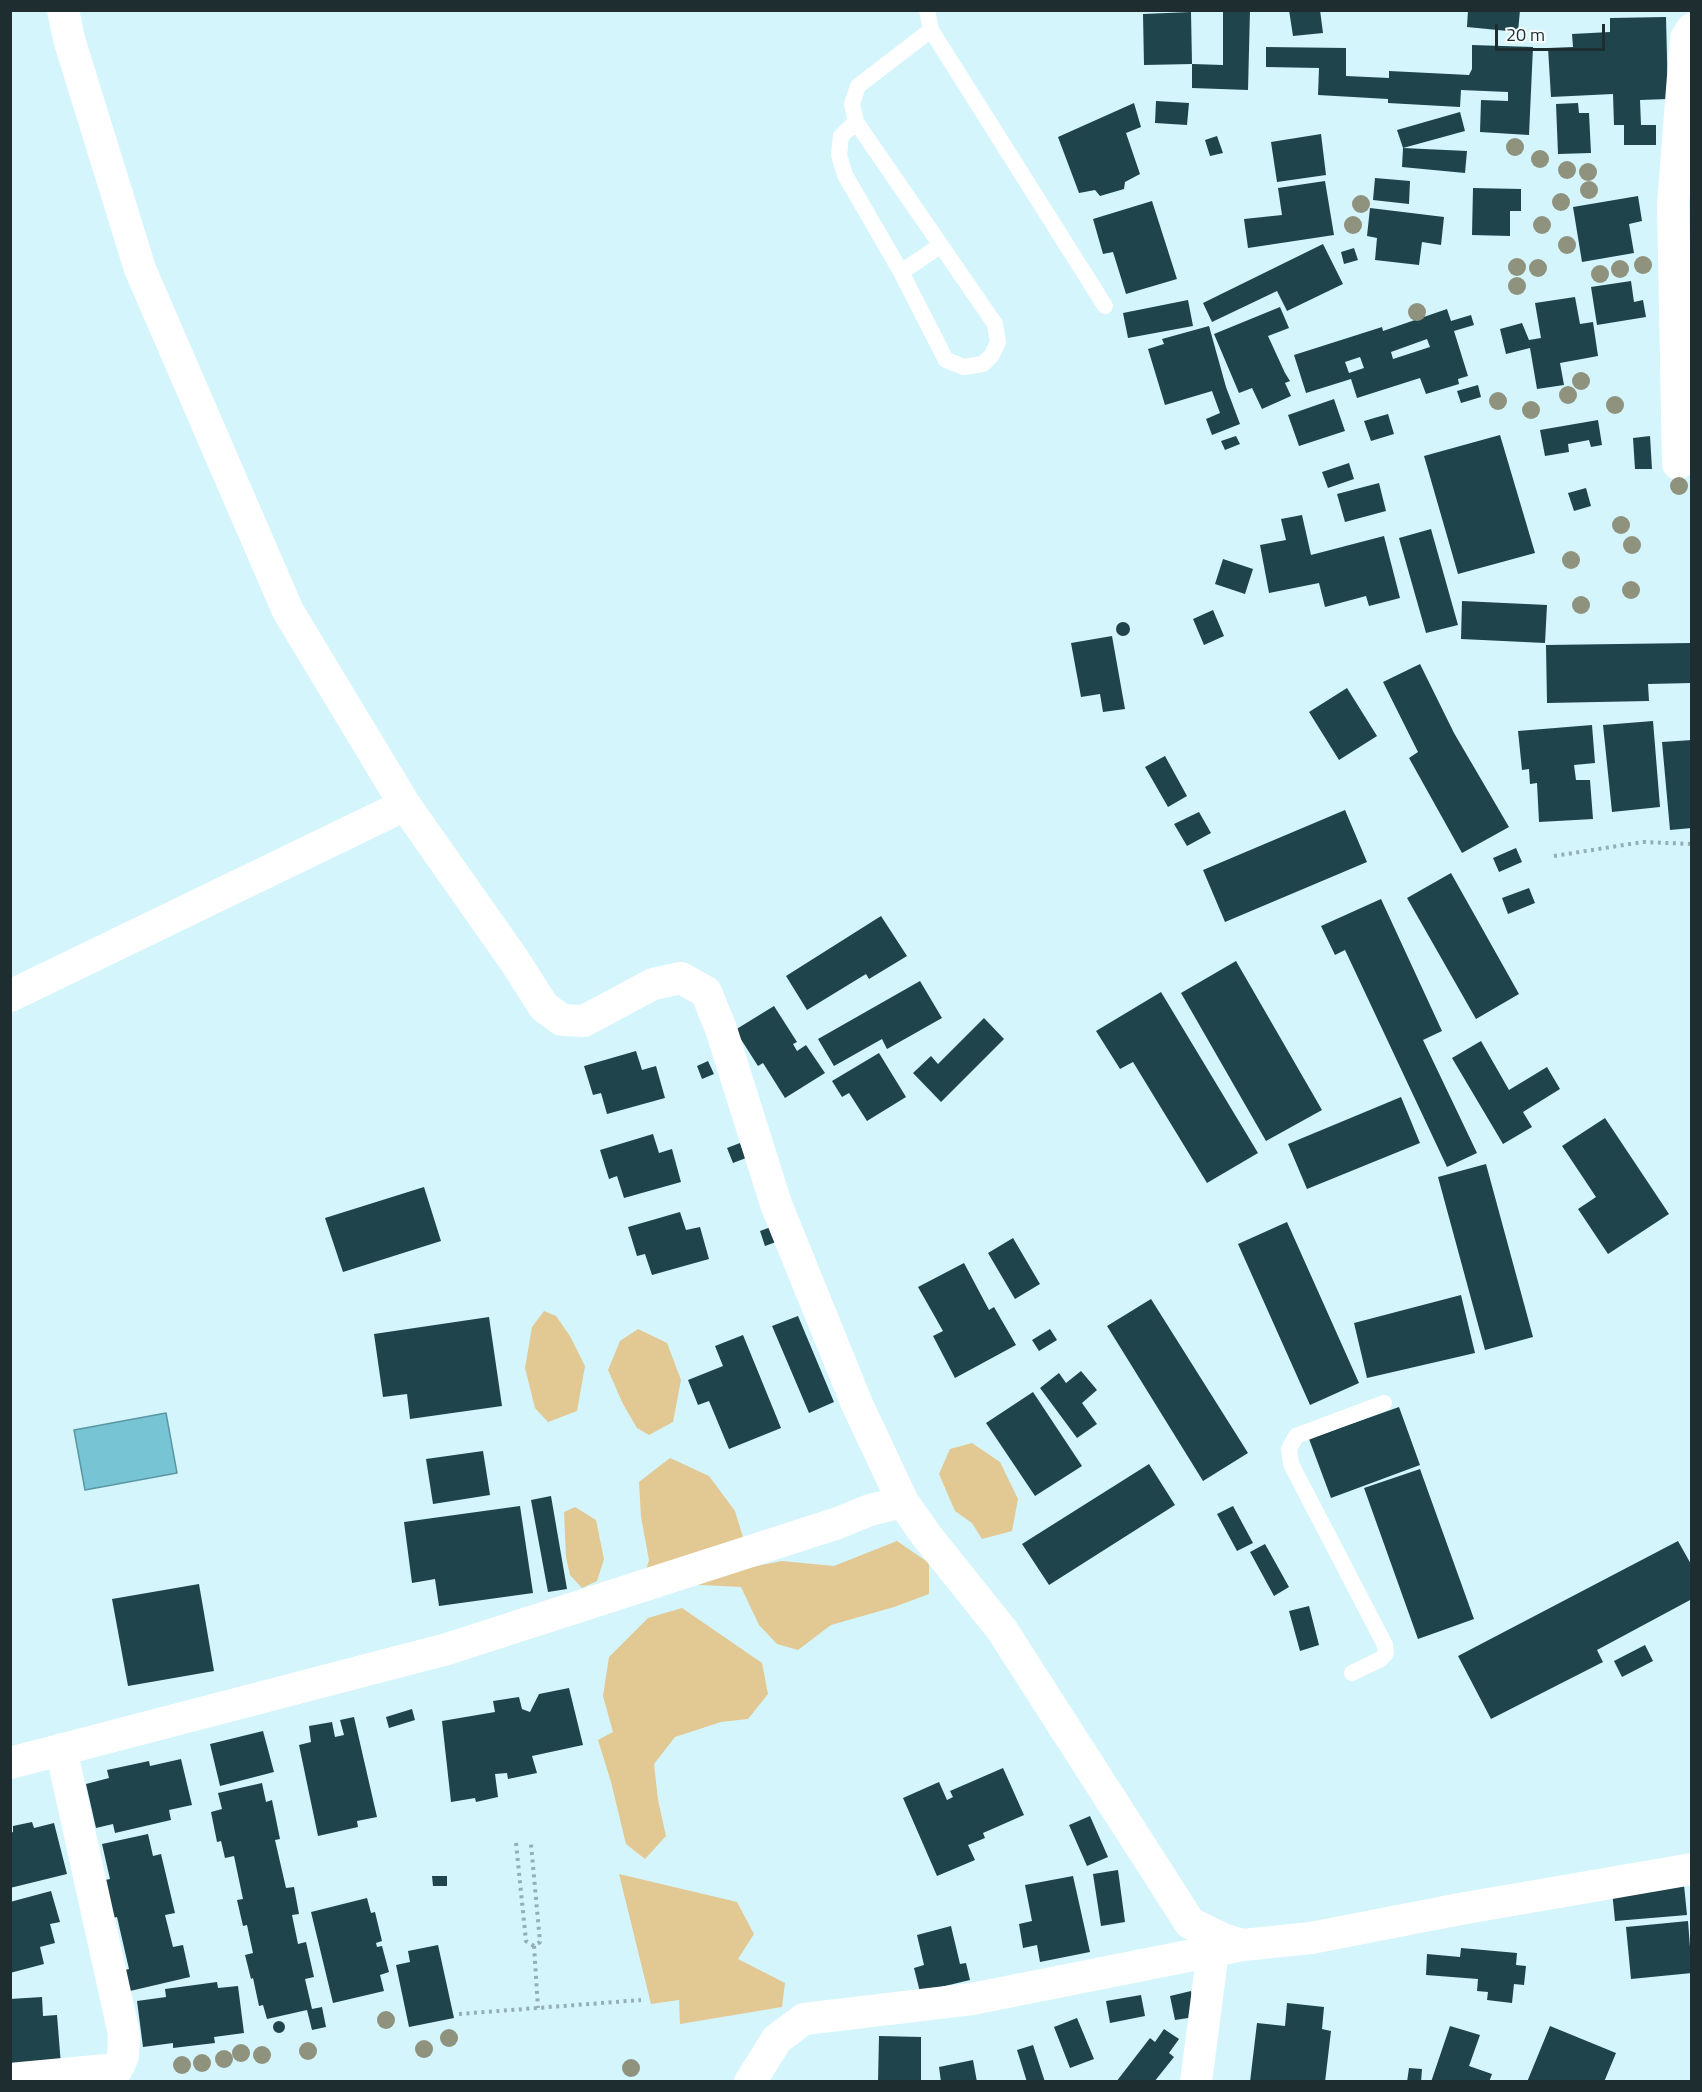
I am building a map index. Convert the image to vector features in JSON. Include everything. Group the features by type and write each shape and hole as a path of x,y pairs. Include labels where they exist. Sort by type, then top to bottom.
{"street":[{"path":"63,10 69,39 140,269 156,309 288,611 405,805 514,960 544,1007 562,1020 584,1021 653,984 681,978 706,992 722,1029 776,1204 857,1404 903,1502 926,1535 1002,1630 1190,1923 1223,1939 1243,1945"},
{"path":"1678,464 1673,204 1686,38 1692,29"},
{"path":"10,996 405,805"},
{"path":"10,1763 447,1649 838,1523 870,1510 903,1502"},
{"path":"10,2079 117,2069 123,2056 124,2034 61,1749"},
{"path":"750,2082 777,2039 804,2019 972,1999 1243,1945 1311,1938 1460,1909 1692,1869"},
{"path":"1196,2082 1213,1951"}],"lane":[{"path":"927,10 931,30 1105,306"},
{"path":"856,122 841,136 839,155 845,175 901,272 946,360 964,367 983,364 992,355 998,342 995,324 856,122 852,104 858,86 931,30"},
{"path":"901,272 940,246"},
{"path":"1352,1673 1381,1659 1386,1653 1385,1645 1291,1464 1289,1449 1296,1436 1384,1403"}],"path":[{"path":"1554,856 1643,842 1692,844"},
{"path":"516,1843 526,1941 534,1946"},
{"path":"531,1844 540,1942 534,1946"},
{"path":"534,1946 538,2008"},
{"path":"459,2014 641,2000"}],"shaded area":[{"path":"544,1311 556,1316 570,1336 585,1366 577,1411 548,1422 535,1408 525,1368 532,1327"},
{"path":"638,1329 667,1343 681,1380 673,1422 649,1435 637,1428 608,1370 620,1341"},
{"path":"972,1443 1000,1462 1018,1499 1012,1531 982,1539 972,1523 955,1511 939,1474 950,1449"},
{"path":"670,1458 709,1476 735,1511 752,1567 782,1561 834,1566 897,1541 929,1563 929,1594 894,1607 831,1625 798,1650 777,1644 759,1625 741,1587 683,1584 645,1574 649,1560 641,1517 639,1482"},
{"path":"575,1507 596,1520 604,1559 597,1581 582,1588 570,1575 566,1557 564,1512"},
{"path":"682,1608 762,1663 768,1694 748,1719 721,1722 675,1737 654,1764 658,1800 666,1836 645,1859 626,1844 598,1740 613,1732 603,1696 609,1657 648,1618"},
{"path":"619,1874 737,1902 754,1934 738,1959 785,1983 782,2007 680,2024 679,2000 651,2004"}],"water":[{"path":"166,1413 177,1473 85,1490 74,1430"}],"building":[{"path":"1223,10 1250,10 1248,90 1192,88 1192,64 1223,65"},
{"path":"1289,10 1320,10 1323,33 1293,36"},
{"path":"1468,10 1520,10 1518,32 1467,27"},
{"path":"1191,12 1192,64 1144,65 1143,14"},
{"path":"1666,17 1668,99 1640,100 1641,125 1656,125 1656,145 1624,145 1624,125 1614,125 1613,94 1551,97 1548,48 1573,47 1572,34 1610,32 1610,18"},
{"path":"1472,45 1533,47 1529,135 1480,132 1481,100 1508,101 1508,92 1461,90 1460,107 1388,103 1388,99 1318,95 1319,68 1266,67 1266,47 1346,48 1346,76 1389,78 1389,71 1469,75 1472,69"},
{"path":"1156,101 1189,103 1187,125 1155,123"},
{"path":"1134,103 1141,127 1126,133 1140,174 1125,182 1124,189 1100,196 1095,190 1079,193 1058,137"},
{"path":"1578,103 1579,113 1589,113 1591,153 1558,154 1556,104"},
{"path":"1460,112 1465,131 1403,148 1397,130"},
{"path":"1321,134 1326,175 1277,182 1271,142"},
{"path":"1217,136 1223,153 1210,156 1205,140"},
{"path":"1403,148 1467,151 1465,173 1402,167"},
{"path":"1375,178 1410,181 1409,204 1373,200"},
{"path":"1325,181 1334,235 1248,248 1244,219 1282,215 1278,188"},
{"path":"1473,188 1521,189 1521,211 1510,211 1510,236 1472,235"},
{"path":"1638,196 1642,221 1629,224 1634,253 1582,262 1573,207"},
{"path":"1152,201 1177,279 1126,294 1113,252 1103,254 1093,219"},
{"path":"1370,208 1444,217 1441,245 1422,242 1419,265 1375,260 1377,238 1367,236"},
{"path":"1323,244 1343,284 1287,311 1277,291 1212,322 1203,303"},
{"path":"1354,248 1358,260 1344,264 1341,252"},
{"path":"1631,281 1634,302 1643,300 1646,317 1597,325 1591,287"},
{"path":"1575,297 1580,324 1593,322 1598,356 1560,363 1564,385 1537,389 1530,348 1506,354 1500,329 1522,323 1529,340 1541,338 1535,303"},
{"path":"1188,300 1193,326 1128,338 1123,313"},
{"path":"1280,307 1289,328 1268,336 1290,381 1285,383 1291,396 1262,409 1252,388 1239,393 1214,334"},
{"path":"1447,309 1451,321 1471,315 1474,325 1454,331 1468,376 1458,379 1459,384 1426,394 1420,378 1357,398 1351,379 1306,393 1294,355 1382,327 1383,331","holes":["1427,339 1430,347 1393,359 1391,352","1360,357 1364,368 1349,373 1345,362"]},
{"path":"1209,326 1226,387 1240,424 1212,435 1206,419 1220,413 1212,391 1165,405 1148,349 1164,344 1162,339"},
{"path":"1478,385 1481,397 1461,403 1457,391"},
{"path":"1334,399 1345,431 1299,446 1288,415"},
{"path":"1388,414 1394,434 1371,441 1364,421"},
{"path":"1598,420 1602,445 1591,447 1589,440 1568,444 1569,452 1545,456 1540,430"},
{"path":"1500,435 1535,553 1458,574 1424,456"},
{"path":"1236,436 1240,444 1225,450 1221,441"},
{"path":"1650,436 1652,469 1635,469 1633,438"},
{"path":"1349,463 1354,479 1328,488 1322,472"},
{"path":"1379,483 1386,511 1345,522 1337,494"},
{"path":"1586,488 1591,506 1574,511 1568,493"},
{"path":"1302,515 1311,555 1384,536 1400,598 1369,606 1366,596 1325,607 1319,583 1269,593 1260,545 1286,540 1281,519"},
{"path":"1431,529 1458,625 1426,633 1399,538"},
{"path":"1223,559 1253,569 1245,594 1215,584"},
{"path":"1462,601 1547,605 1545,643 1461,639"},
{"path":"1213,610 1224,636 1204,645 1193,619"},
{"path":"1120,622 1126,622 1130,629 1126,636 1120,636 1116,632 1116,626"},
{"path":"1112,636 1125,709 1103,712 1100,694 1081,697 1071,643"},
{"path":"1692,643 1692,683 1648,684 1649,701 1547,703 1546,645"},
{"path":"1420,664 1454,733 1509,827 1462,853 1409,758 1418,752 1383,682"},
{"path":"1347,688 1377,736 1339,760 1309,712"},
{"path":"1653,721 1660,807 1612,812 1603,725"},
{"path":"1592,725 1595,763 1574,765 1576,780 1590,780 1593,819 1539,822 1537,783 1530,784 1529,769 1522,770 1518,731"},
{"path":"1692,740 1692,828 1670,830 1662,742"},
{"path":"1165,756 1187,796 1168,807 1145,767"},
{"path":"1345,810 1367,862 1225,922 1203,870"},
{"path":"1199,812 1211,833 1187,846 1174,824"},
{"path":"1516,848 1522,862 1499,872 1493,858"},
{"path":"1451,873 1519,994 1476,1019 1407,898"},
{"path":"1529,888 1535,903 1508,914 1502,898"},
{"path":"1381,899 1442,1031 1423,1040 1477,1153 1447,1167 1345,950 1335,955 1321,926"},
{"path":"881,916 907,956 869,979 866,974 807,1010 786,976"},
{"path":"1236,961 1322,1110 1266,1141 1181,993"},
{"path":"920,981 942,1018 887,1049 882,1039 834,1066 818,1039"},
{"path":"1161,992 1258,1153 1207,1183 1133,1062 1120,1069 1096,1031"},
{"path":"774,1006 797,1042 793,1044 797,1051 806,1045 825,1073 785,1098 763,1063 758,1066 735,1030"},
{"path":"984,1018 1004,1039 941,1102 913,1073 931,1056 938,1064"},
{"path":"1481,1041 1509,1090 1547,1067 1560,1089 1523,1112 1532,1127 1503,1144 1452,1058"},
{"path":"636,1051 642,1070 656,1066 665,1098 607,1114 601,1093 593,1095 584,1066"},
{"path":"879,1053 906,1097 867,1121 849,1093 842,1097 832,1081"},
{"path":"708,1061 714,1074 702,1079 697,1066"},
{"path":"1401,1097 1420,1143 1307,1189 1288,1144"},
{"path":"1605,1118 1669,1214 1608,1254 1578,1209 1596,1197 1562,1146"},
{"path":"653,1134 659,1153 672,1149 681,1182 624,1198 617,1176 609,1179 600,1150"},
{"path":"740,1143 746,1158 733,1163 727,1148"},
{"path":"1486,1164 1533,1337 1485,1350 1438,1177"},
{"path":"424,1187 441,1241 343,1272 325,1218"},
{"path":"680,1212 686,1230 700,1227 709,1259 652,1275 645,1254 637,1256 628,1227"},
{"path":"1287,1222 1359,1383 1310,1405 1238,1244"},
{"path":"771,1227 776,1242 765,1246 760,1231"},
{"path":"1013,1238 1040,1284 1015,1299 988,1253"},
{"path":"964,1263 989,1310 994,1307 1016,1345 955,1378 933,1336 943,1331 918,1287"},
{"path":"1461,1295 1475,1353 1367,1378 1354,1323"},
{"path":"1151,1299 1248,1453 1203,1481 1107,1326"},
{"path":"798,1316 834,1402 809,1413 772,1326"},
{"path":"489,1317 502,1406 410,1419 407,1394 383,1397 374,1334"},
{"path":"1050,1329 1057,1340 1039,1351 1032,1340"},
{"path":"743,1335 781,1428 729,1449 709,1401 698,1405 688,1380 723,1366 715,1346"},
{"path":"1081,1371 1097,1390 1082,1403 1097,1424 1077,1438 1040,1388 1059,1373 1066,1383"},
{"path":"1033,1392 1082,1466 1035,1496 986,1423"},
{"path":"1399,1407 1420,1465 1331,1498 1309,1439"},
{"path":"483,1451 490,1495 433,1504 426,1459"},
{"path":"1149,1464 1175,1505 1049,1585 1022,1544"},
{"path":"1420,1469 1474,1619 1418,1639 1364,1488"},
{"path":"551,1496 567,1589 548,1592 531,1500"},
{"path":"520,1506 533,1593 439,1606 435,1579 412,1583 404,1522"},
{"path":"1233,1506 1253,1543 1237,1551 1217,1514"},
{"path":"1678,1541 1692,1566 1692,1599 1597,1650 1603,1662 1491,1719 1458,1656"},
{"path":"1265,1544 1289,1587 1274,1596 1250,1552"},
{"path":"199,1584 214,1671 128,1686 112,1599"},
{"path":"1309,1606 1319,1645 1300,1651 1289,1611"},
{"path":"1645,1645 1653,1661 1622,1677 1614,1661"},
{"path":"569,1688 583,1745 532,1756 537,1773 508,1779 507,1773 495,1774 498,1797 476,1802 475,1798 451,1802 442,1721 495,1712 493,1701 519,1697 522,1709 530,1712 539,1694"},
{"path":"412,1709 415,1720 389,1728 386,1717"},
{"path":"354,1717 377,1817 357,1821 358,1827 318,1836 299,1745 311,1742 309,1726 332,1722 335,1737 344,1735 340,1720"},
{"path":"263,1731 274,1772 220,1786 210,1744"},
{"path":"181,1759 192,1805 169,1810 171,1820 115,1833 113,1824 96,1828 86,1784 109,1778 107,1770 149,1761 150,1766"},
{"path":"1003,1768 1024,1815 983,1833 985,1838 968,1845 975,1860 937,1876 903,1798 939,1782 947,1800 953,1797 950,1791"},
{"path":"262,1783 266,1802 272,1800 280,1839 275,1840 286,1888 294,1887 299,1914 292,1915 298,1944 306,1942 314,1977 305,1979 312,2009 322,2007 326,2027 312,2030 307,2010 267,2019 263,2005 259,2006 253,1978 251,1979 245,1955 253,1953 247,1925 243,1926 237,1900 243,1899 234,1856 225,1858 221,1841 217,1842 211,1812 222,1809 218,1793"},
{"path":"1090,1816 1108,1857 1087,1866 1069,1825"},
{"path":"32,1822 34,1828 54,1823 67,1874 10,1888 10,1833 13,1832 13,1826"},
{"path":"148,1834 153,1856 161,1854 175,1913 165,1915 173,1947 183,1945 190,1977 130,1991 125,1970 129,1969 117,1917 113,1918 105,1880 110,1879 102,1844"},
{"path":"1118,1870 1125,1922 1101,1926 1093,1874"},
{"path":"432,1876 447,1876 447,1886 433,1886"},
{"path":"1073,1876 1090,1952 1040,1962 1037,1945 1023,1948 1019,1924 1032,1921 1025,1885"},
{"path":"1684,1885 1687,1915 1615,1921 1612,1891"},
{"path":"51,1891 60,1922 50,1924 55,1943 40,1947 44,1964 10,1973 10,1902"},
{"path":"367,1898 371,1913 375,1912 382,1941 376,1943 377,1947 382,1946 389,1972 380,1975 384,1991 333,2003 311,1912"},
{"path":"1688,1921 1692,1973 1631,1979 1626,1927"},
{"path":"951,1926 960,1964 966,1963 970,1980 920,1992 914,1968 924,1965 917,1935"},
{"path":"438,1945 454,2018 409,2027 396,1965 410,1962 408,1951"},
{"path":"1461,1948 1517,1953 1516,1965 1526,1966 1524,1985 1514,1984 1512,2003 1487,2000 1488,1992 1477,1991 1478,1979 1426,1975 1427,1954 1460,1957"},
{"path":"217,1982 218,1988 238,1986 244,2033 214,2037 215,2043 173,2048 173,2043 143,2047 137,2001 166,1997 165,1989"},
{"path":"1191,1991 1195,2017 1175,2020 1170,1996"},
{"path":"1141,1995 1145,2016 1110,2023 1106,2001"},
{"path":"42,1997 43,2016 57,2015 61,2065 10,2069 10,1999"},
{"path":"1287,2003 1324,2007 1322,2029 1331,2031 1325,2082 1250,2082 1257,2023 1285,2026"},
{"path":"1077,2018 1094,2059 1070,2068 1054,2027"},
{"path":"281,2021 285,2027 281,2033 277,2033 273,2025"},
{"path":"1450,2026 1480,2035 1469,2066 1492,2074 1489,2082 1431,2082"},
{"path":"1550,2026 1616,2053 1604,2082 1527,2082"},
{"path":"1164,2029 1179,2039 1169,2053 1174,2057 1154,2082 1116,2082 1150,2038 1155,2042"},
{"path":"879,2036 921,2037 921,2082 878,2082"},
{"path":"1033,2045 1045,2082 1027,2082 1017,2050"},
{"path":"973,2060 977,2082 941,2082 939,2067"},
{"path":"1409,2068 1422,2069 1421,2082 1407,2082"}]}
